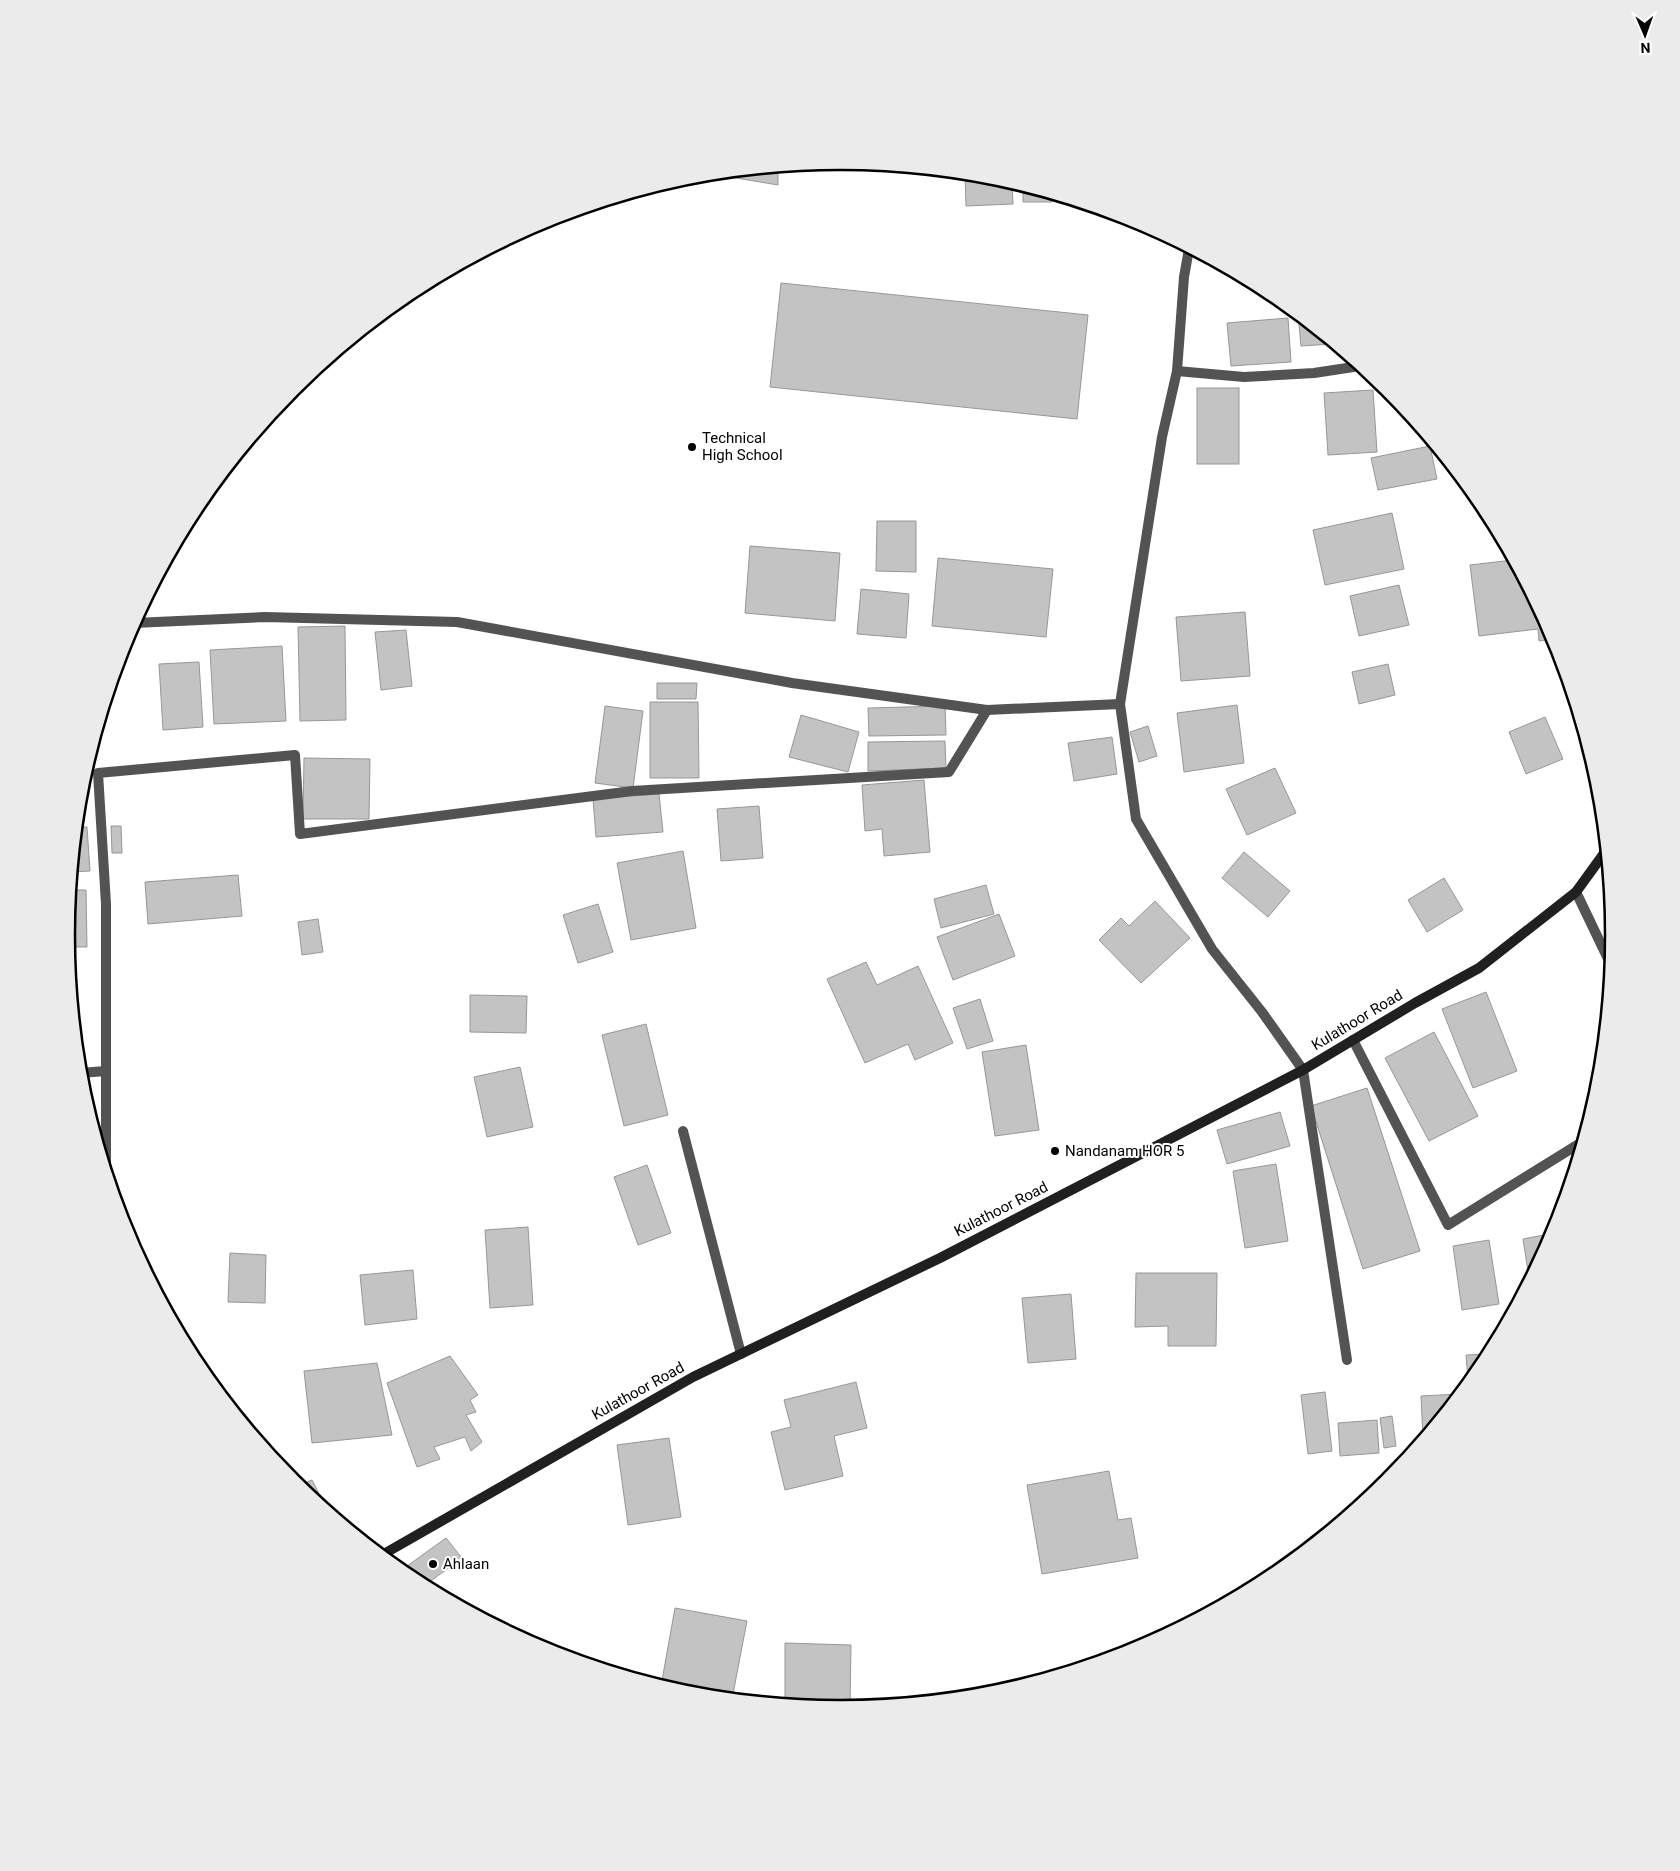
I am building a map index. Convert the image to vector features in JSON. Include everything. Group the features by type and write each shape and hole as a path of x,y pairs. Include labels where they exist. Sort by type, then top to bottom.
{"main road":[{"name":"Kulathoor Road","path":"388,1552 667,1392 741,1354 940,1258 1303,1070 1479,968 1576,892 1600,859"}],"street":[{"path":"1188,254 1184,277 1177,371 1162,437 1120,704 1136,819 1212,949 1262,1012 1303,1070 1346,1360"},
{"path":"1177,371 1244,377 1314,373 1352,367"},
{"path":"142,623 265,617 457,622 792,682 988,710 1120,704"},
{"path":"106,1149 106,904 98,773 295,756 300,834 632,792 949,772 988,710"},
{"path":"1576,892 1604,951"},
{"path":"1353,1040 1448,1225 1575,1146"},
{"path":"88,1072 106,1071"},
{"path":"683,1131 741,1354"}],"building":[{"path":"778,173 778,185 735,178"},
{"path":"965,181 1012,191 1013,204 966,206"},
{"path":"1023,193 1052,201 1052,202 1023,202"},
{"path":"781,283 1088,315 1077,419 770,387"},
{"path":"1288,318 1291,362 1231,366 1227,323"},
{"path":"1299,324 1325,344 1301,346"},
{"path":"1197,388 1239,388 1239,464 1197,464"},
{"path":"1373,390 1377,452 1328,455 1324,393"},
{"path":"1428,446 1431,450 1437,479 1378,490 1371,458"},
{"path":"1392,513 1404,569 1325,585 1313,530"},
{"path":"877,521 916,521 916,572 876,571"},
{"path":"750,546 840,553 835,621 745,613"},
{"path":"938,558 1053,569 1046,637 932,626"},
{"path":"1507,561 1546,640 1539,641 1538,629 1479,636 1470,565"},
{"path":"1399,585 1409,625 1359,636 1350,596"},
{"path":"861,589 909,594 906,638 857,634"},
{"path":"1245,612 1250,676 1181,681 1176,617"},
{"path":"345,626 346,720 300,721 298,627"},
{"path":"406,630 412,686 381,690 375,632"},
{"path":"282,646 286,721 214,724 210,650"},
{"path":"199,662 203,727 163,730 159,664"},
{"path":"1388,664 1395,695 1359,704 1352,672"},
{"path":"657,683 697,683 696,699 657,699"},
{"path":"650,702 698,702 699,778 650,778"},
{"path":"1237,705 1244,763 1184,772 1177,713"},
{"path":"605,706 643,711 633,788 595,783"},
{"path":"945,706 946,735 869,736 868,708"},
{"path":"801,715 859,732 848,772 789,757"},
{"path":"1545,717 1563,759 1526,774 1509,732"},
{"path":"1148,726 1157,756 1139,762 1130,732"},
{"path":"1112,737 1117,774 1074,781 1068,743"},
{"path":"945,741 946,768 868,771 868,742"},
{"path":"304,758 370,759 369,819 303,819"},
{"path":"1275,768 1296,813 1247,835 1226,789"},
{"path":"924,780 930,852 884,856 882,829 865,831 862,785"},
{"path":"659,794 663,832 596,837 593,799"},
{"path":"759,806 763,858 721,861 717,809"},
{"path":"111,826 121,826 122,853 112,853"},
{"path":"83,827 87,827 90,871 78,872"},
{"path":"683,851 696,928 631,940 617,863"},
{"path":"1244,852 1290,891 1268,917 1222,878"},
{"path":"238,875 242,916 148,924 145,882"},
{"path":"1444,878 1463,910 1427,932 1408,900"},
{"path":"986,885 994,914 941,928 934,899"},
{"path":"77,890 86,890 87,947 75,947"},
{"path":"1155,901 1190,938 1141,983 1099,940 1121,918 1129,926"},
{"path":"598,904 613,952 578,963 563,915"},
{"path":"999,914 1015,956 953,980 937,937"},
{"path":"318,919 323,952 302,955 298,922"},
{"path":"866,962 877,985 918,966 953,1043 915,1060 908,1044 865,1063 827,979"},
{"path":"1486,992 1517,1071 1473,1088 1442,1009"},
{"path":"470,995 527,996 526,1033 470,1032"},
{"path":"980,999 993,1041 967,1049 953,1008"},
{"path":"646,1024 668,1115 624,1126 602,1035"},
{"path":"1434,1032 1478,1116 1429,1141 1385,1058"},
{"path":"1026,1045 1039,1130 995,1136 982,1052"},
{"path":"520,1067 533,1127 487,1137 474,1077"},
{"path":"1367,1088 1420,1251 1363,1269 1311,1106"},
{"path":"1280,1112 1290,1146 1227,1164 1217,1130"},
{"path":"1276,1164 1288,1241 1245,1248 1233,1171"},
{"path":"647,1165 671,1233 638,1245 614,1177"},
{"path":"528,1227 533,1305 490,1308 485,1230"},
{"path":"1544,1235 1528,1270 1523,1239"},
{"path":"1489,1240 1499,1304 1462,1310 1453,1246"},
{"path":"230,1253 266,1255 265,1303 228,1302"},
{"path":"413,1270 417,1319 365,1325 360,1275"},
{"path":"1136,1273 1217,1273 1216,1346 1168,1346 1168,1326 1135,1327"},
{"path":"1071,1294 1076,1359 1028,1363 1022,1298"},
{"path":"1480,1354 1467,1373 1466,1355"},
{"path":"450,1356 478,1395 470,1400 476,1412 466,1415 482,1442 471,1451 465,1437 434,1447 440,1459 417,1467 387,1383"},
{"path":"377,1363 392,1435 312,1443 304,1371"},
{"path":"856,1382 867,1428 834,1436 843,1476 785,1490 771,1432 791,1427 784,1400"},
{"path":"1325,1392 1332,1451 1308,1454 1301,1395"},
{"path":"1452,1394 1423,1431 1421,1396"},
{"path":"1392,1416 1396,1446 1384,1448 1380,1418"},
{"path":"1377,1420 1379,1453 1340,1456 1338,1423"},
{"path":"669,1438 681,1517 628,1525 617,1445"},
{"path":"1109,1471 1118,1520 1131,1518 1138,1558 1042,1574 1027,1485"},
{"path":"312,1480 320,1496 306,1482"},
{"name":"Ahlaan","path":"446,1538 462,1558 430,1581 407,1566"},
{"path":"675,1608 747,1621 733,1693 662,1679"},
{"path":"785,1643 851,1645 850,1700 785,1698"}],"place":[{"name":"Technical High School","path":"692,447"},
{"name":"Nandanam HOR 5","path":"1055,1151"},
{"name":"Ahlaan","path":"433,1564"}]}
